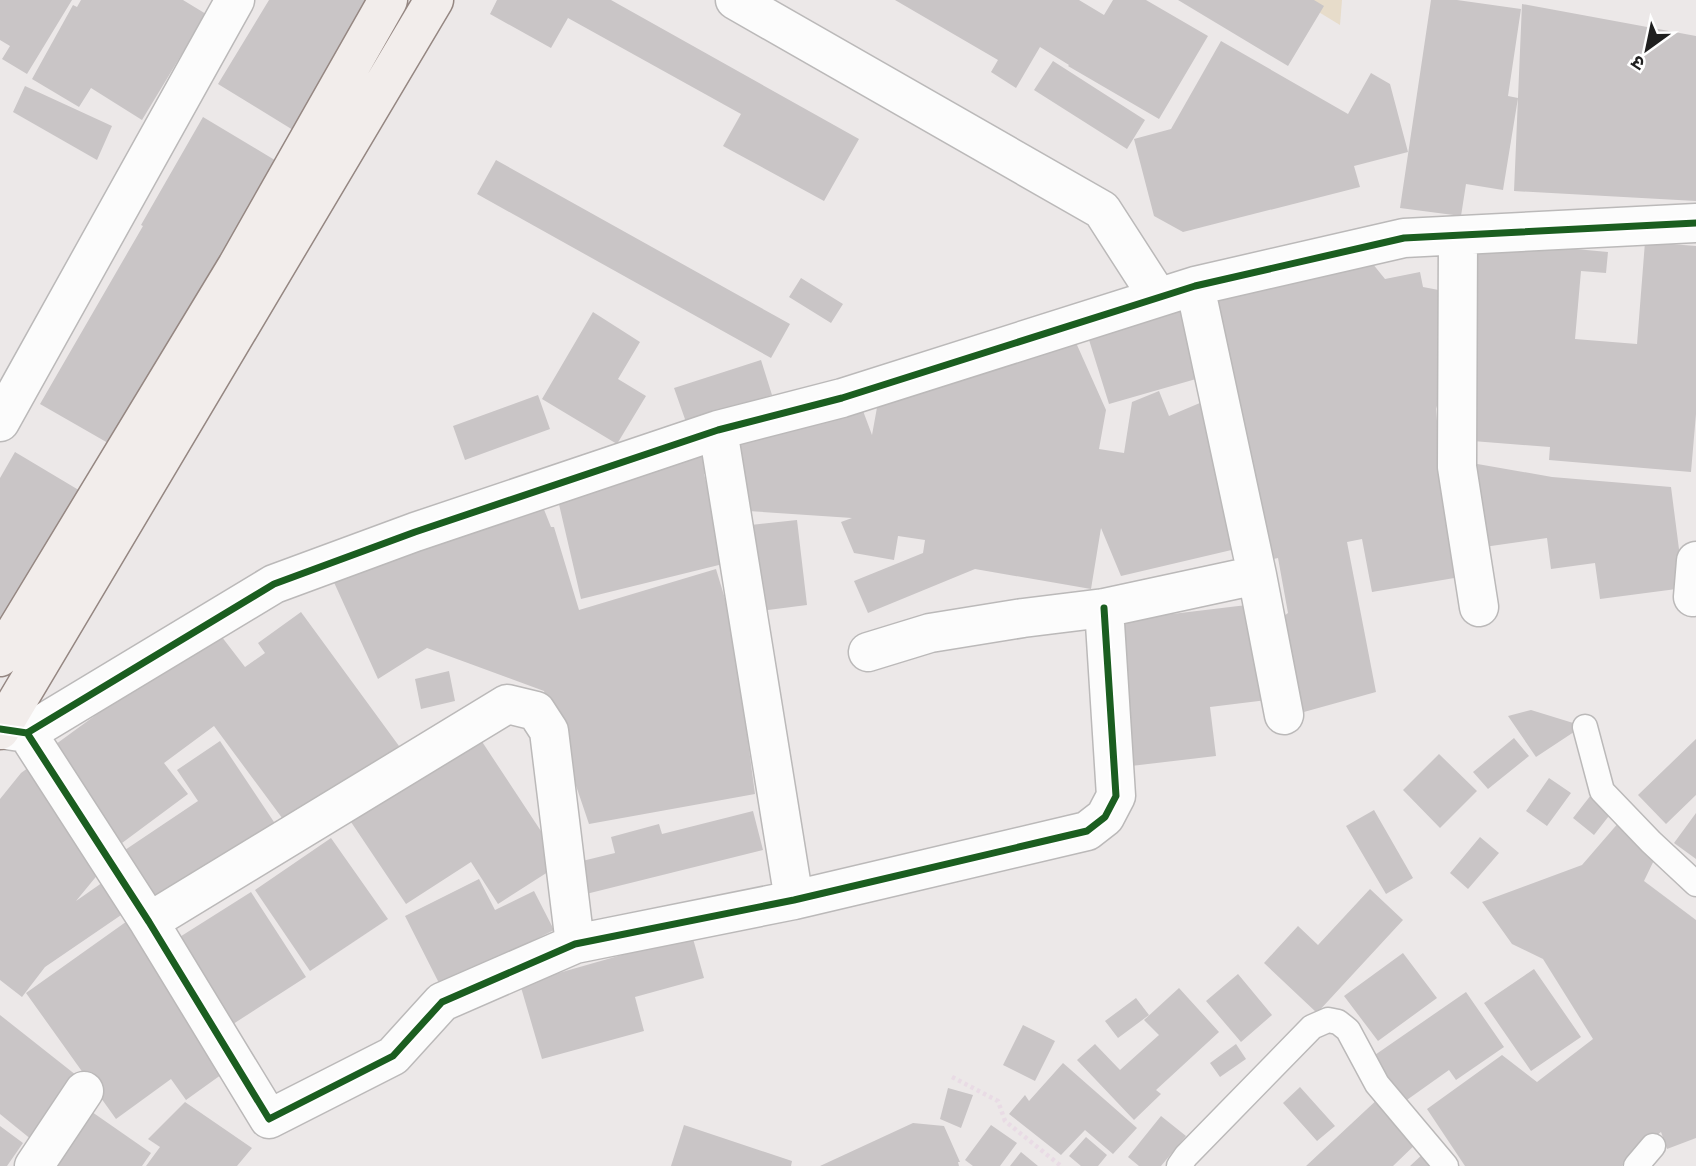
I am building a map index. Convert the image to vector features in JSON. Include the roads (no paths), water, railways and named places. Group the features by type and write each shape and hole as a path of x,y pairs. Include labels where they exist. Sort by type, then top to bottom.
{"street":[{"path":"4,405 234,0"},
{"path":"0,657 237,266 388,0"},
{"path":"9,731 434,0"},
{"path":"735,0 1102,210 1158,297"},
{"path":"9,731 274,584 415,532 718,430 842,398 1158,297 1404,238 1696,223"},
{"path":"1458,236 1457,467 1479,607"},
{"path":"1195,286 1284,715"},
{"path":"718,430 794,900"},
{"path":"868,652 930,632 1104,608 1257,575"},
{"path":"9,731 149,922 269,1118 393,1056 442,1002 575,944 794,900 1087,831 1105,817 1116,796 1104,608"},
{"path":"149,922 507,704 536,711 549,731 575,944"},
{"path":"34,1166 84,1091"}],"lane":[{"path":"1585,727 1602,791 1696,884"},
{"path":"1179,1166 1311,1027 1328,1020 1338,1022 1348,1031 1377,1084 1446,1166"},
{"path":"1636,1166 1653,1146"}]}
